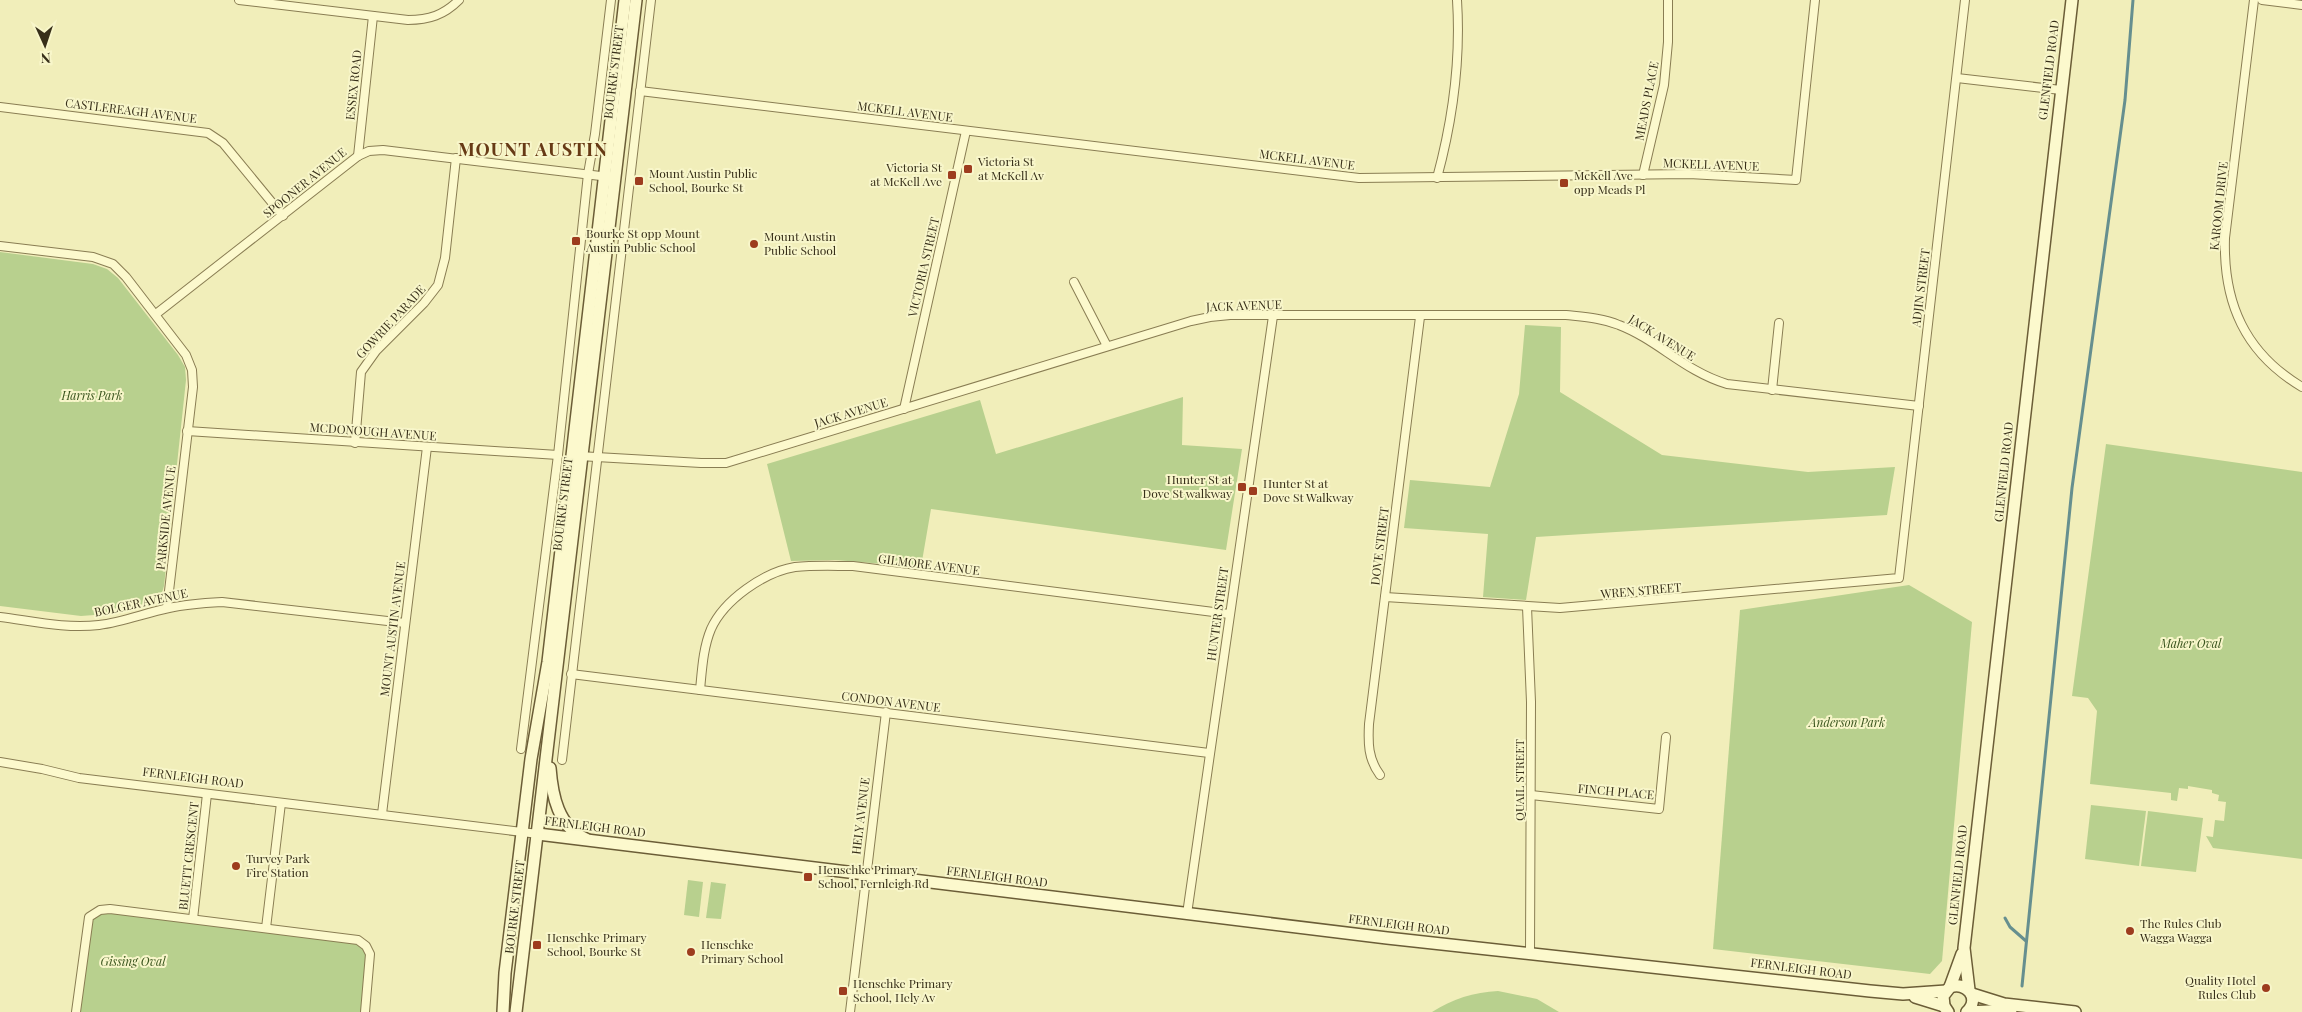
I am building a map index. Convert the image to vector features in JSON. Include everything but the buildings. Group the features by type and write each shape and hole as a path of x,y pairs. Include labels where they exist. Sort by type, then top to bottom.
{"main road":[{"name":"BOURKE STREET","path":"516,1012 551,716 604,176 625,0"},
{"name":"BOURKE STREET","path":"503,1012 505,973 531,759 548,662 616,178 636,0"},
{"name":"GLENFIELD ROAD","path":"1970,992 1964,948 2060,90 2072,0"},
{"path":"551,716 549,764 553,798 557,809 568,824 582,837 592,841"},
{"name":"FERNLEIGH ROAD","path":"538,834 1187,914 1530,953 1903,994 1948,989 1960,985 1970,992"},
{"name":"GLENFIELD ROAD","path":"1946,1010 1943,996 1948,989 1964,948"},
{"path":"1967,1012 1972,1004 1970,992 2004,1004 2075,1012"},
{"name":"FERNLEIGH ROAD","path":"1903,994 1946,1010"},
{"path":"1967,1012 1996,1009 2026,1012"}],"street":[{"path":"239,0 372,16 424,20 439,16 459,0"},
{"name":"BOURKE STREET","path":"521,749 558,455 588,174 612,0"},
{"path":"562,760 570,674 598,458 651,0"},
{"path":"1437,178 1454,107 1459,31 1457,0"},
{"name":"MEADS PLACE","path":"1643,175 1664,85 1668,42 1668,0"},
{"name":"MCKELL AVENUE","path":"640,92 1359,178 1689,174 1796,180 1815,0"},
{"name":"ADJIN STREET","path":"1899,578 1965,0"},
{"name":"KAROOM DRIVE","path":"2254,0 2225,238 2226,272 2233,307 2250,340 2277,370 2302,387"},
{"path":"2262,0 2302,5"},
{"name":"ESSEX ROAD","path":"358,156 372,16"},
{"path":"1957,78 2060,90"},
{"name":"CASTLEREAGH AVENUE","path":"0,107 208,133 223,143 283,216"},
{"name":"VICTORIA STREET","path":"904,408 966,131"},
{"name":"SPOONER AVENUE","path":"156,314 358,156 369,151 383,150 616,178"},
{"name":"GOWRIE PARADE","path":"355,443 361,372 376,352 424,304 438,285 444,258 456,158"},
{"name":"PARKSIDE AVENUE","path":"0,246 103,259 120,270 186,355 192,370 193,387 167,608"},
{"path":"1074,282 1107,346"},
{"name":"JACK AVENUE","path":"577,456 726,463 1210,316 1420,317 1566,315 1594,317 1618,324 1639,334 1684,366 1707,378 1727,384 1919,406"},
{"name":"HUNTER STREET","path":"1187,914 1273,316"},
{"name":"DOVE STREET","path":"1380,775 1371,759 1368,737 1420,317"},
{"path":"1772,390 1779,323"},
{"name":"MCDONOUGH AVENUE","path":"187,431 558,455"},
{"name":"MOUNT AUSTIN AVENUE","path":"382,814 427,447"},
{"name":"GILMORE AVENUE","path":"700,690 706,646 711,630 719,615 748,588 794,568 821,565 853,566 1229,614"},
{"name":"WREN STREET","path":"1384,597 1527,607 1584,607 1899,578"},
{"name":"BOLGER AVENUE","path":"0,617 51,624 97,626 120,622 167,608 196,603 222,602 405,623"},
{"name":"QUAIL STREET","path":"1527,607 1532,795 1530,953"},
{"path":"533,659 548,662"},
{"name":"CONDON AVENUE","path":"570,674 1209,753"},
{"name":"HELY AVENUE","path":"850,1012 886,712"},
{"name":"FINCH PLACE","path":"1532,795 1659,809 1666,738"},
{"name":"FERNLEIGH ROAD","path":"0,762 79,778 538,834"},
{"name":"BLUETT CRESCENT","path":"193,919 207,794"},
{"path":"266,928 280,803"},
{"name":"BLUETT CRESCENT","path":"76,1012 88,917 94,912 110,909 350,938 366,946 370,954 365,1012"}],"green space":[{"name":"Harris Park","path":"0,252 93,264 107,269 118,278 178,355 185,367 186,380 164,586 161,596 154,603 137,609 81,616 0,606"},
{"path":"1525,325 1561,327 1560,392 1662,455 1808,472 1895,467 1887,515 1536,537 1526,600 1483,597 1488,534 1404,528 1410,480 1490,487 1519,394"},
{"path":"1183,397 1182,445 1242,449 1226,550 931,509 921,567 835,560 791,561 767,464 980,400 996,454"},
{"name":"Maher Oval","path":"2106,444 2302,472 2302,859 2213,848 2206,836 2213,837 2215,820 2224,821 2226,802 2218,801 2219,795 2212,793 2212,790 2188,786 2188,789 2179,788 2177,801 2171,800 2171,793 2090,784 2097,711 2088,698 2072,696"},
{"name":"Anderson Park","path":"1909,585 1972,622 1942,961 1930,974 1713,949 1740,610"},
{"path":"2091,805 2146,811 2139,866 2085,859"},
{"path":"2148,811 2203,818 2196,872 2141,866"},
{"path":"688,880 703,882 699,917 684,915"},
{"path":"711,882 726,884 721,919 706,918"},
{"name":"Gissing Oval","path":"100,910 358,940 370,954 365,1012 76,1012 86,926"},
{"path":"1498,991 1537,999 1559,1012 1432,1012 1447,1003 1464,997"}],"waterway":[{"path":"2022,986 2072,488 2125,100 2133,0"},
{"path":"2005,918 2010,927 2026,941"}],"place":[{"name":"Victoria St at McKell Av","path":"968,169"},
{"name":"Victoria St at McKell Ave","path":"952,175"},
{"name":"Mount Austin Public School, Bourke St","path":"639,181"},
{"name":"McKell Ave opp Meads Pl","path":"1564,183"},
{"name":"Bourke St opp Mount Austin Public School","path":"576,241"},
{"name":"Mount Austin Public School","path":"754,244"},
{"name":"Hunter St at Dove St walkway","path":"1242,487"},
{"name":"Hunter St at Dove St Walkway","path":"1253,491"},
{"name":"Turvey Park Fire Station","path":"236,866"},
{"name":"Henschke Primary School, Fernleigh Rd","path":"808,877"},
{"name":"The Rules Club Wagga Wagga","path":"2130,931"},
{"name":"Henschke Primary School, Bourke St","path":"537,945"},
{"name":"Henschke Primary School","path":"691,952"},
{"name":"Quality Hotel Rules Club","path":"2266,988"},
{"name":"Henschke Primary School, Hely Av","path":"843,991"}],"district":[{"name":"MOUNT AUSTIN","path":"533,150"}]}
